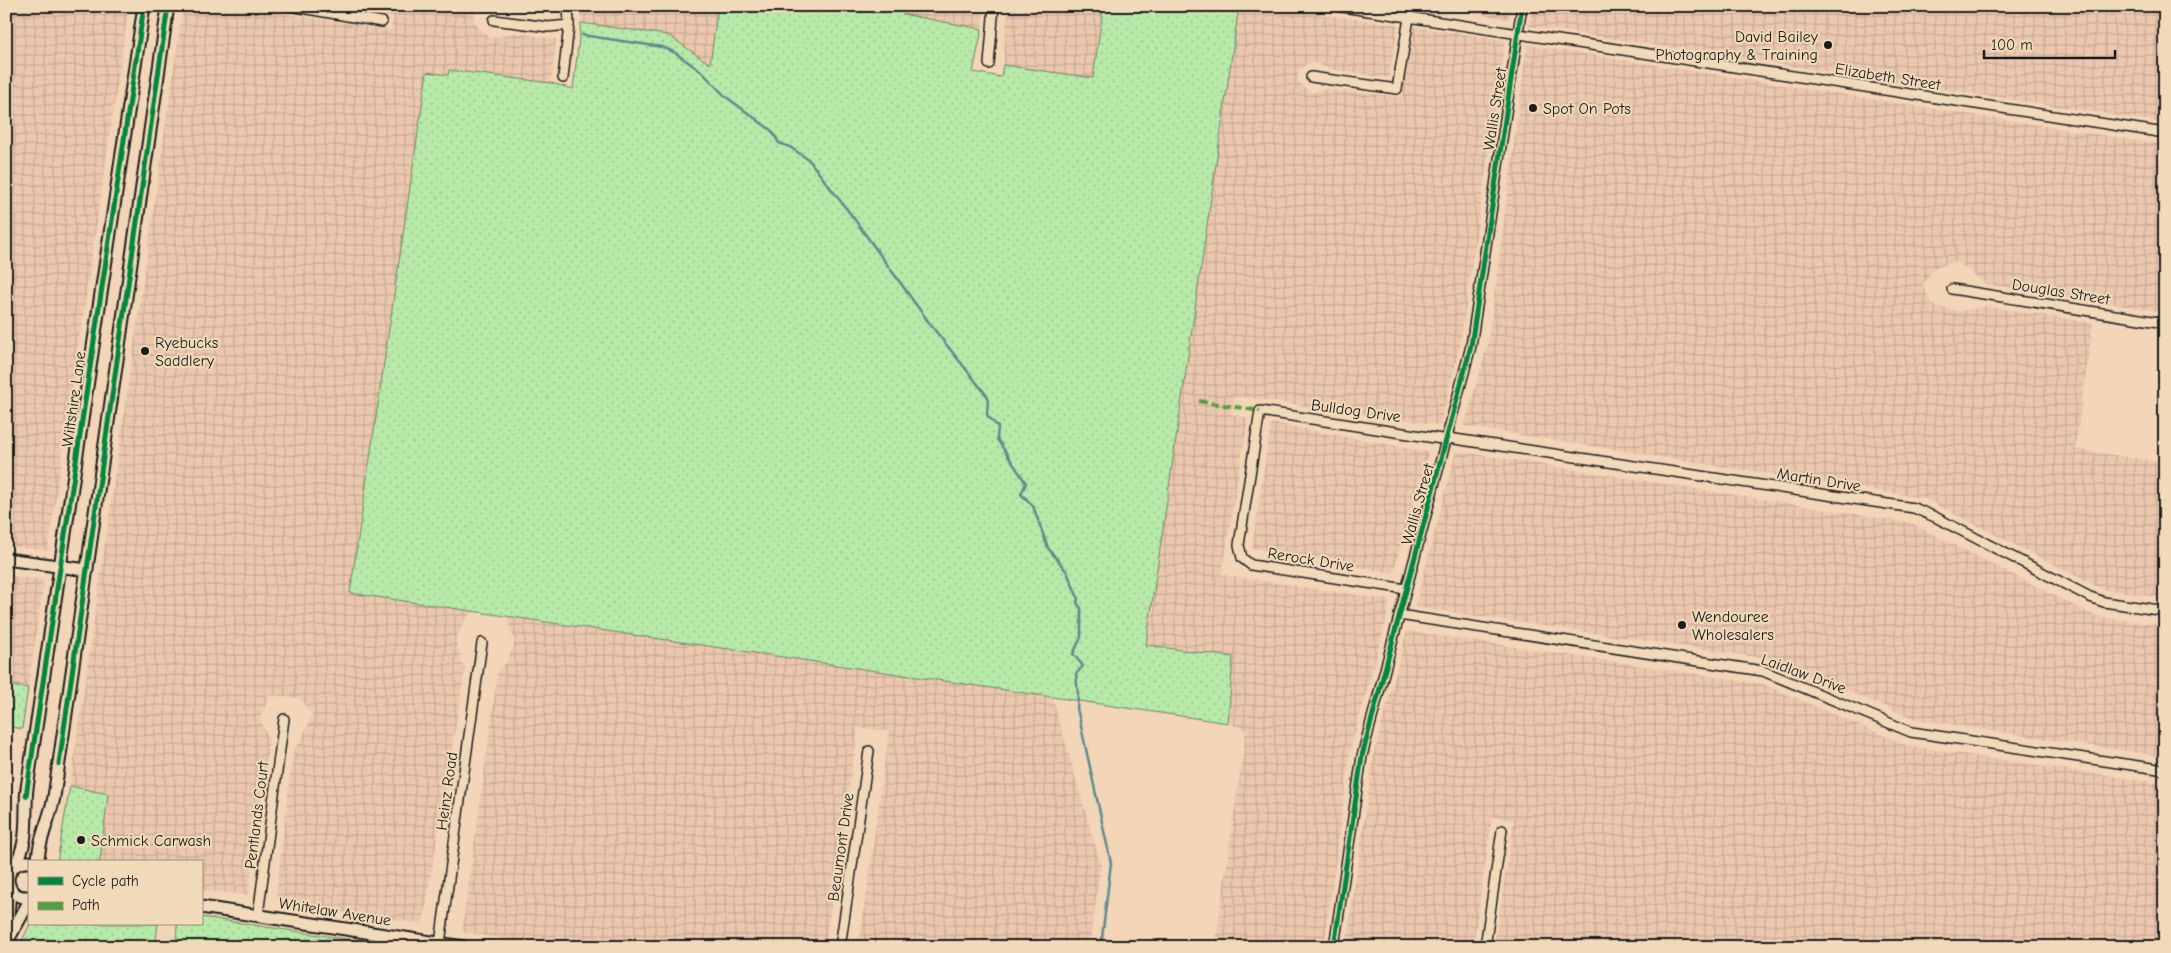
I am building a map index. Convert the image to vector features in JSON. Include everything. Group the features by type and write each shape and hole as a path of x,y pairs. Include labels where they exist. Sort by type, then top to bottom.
{"main road":[{"name":"Wiltshire Lane","path":"8,885 11,868 22,849 26,830 26,796 144,6"},
{"path":"38,860 40,846 50,817 54,797 168,6"},
{"path":"6,559 87,570"},
{"path":"11,868 28,862"},
{"path":"8,885 20,897 28,897"},
{"path":"6,944 8,885"},
{"path":"6,944 28,904"},
{"name":"Whitelaw Avenue","path":"202,907 464,947"}],"street":[{"path":"290,6 382,22"},
{"path":"564,78 569,25 568,6"},
{"path":"989,64 994,6"},
{"name":"Elizabeth Street","path":"1336,6 2165,133"},
{"path":"1312,78 1397,89 1411,6"},
{"name":"Wallis Street","path":"1334,947 1362,756 1472,346 1522,6"},
{"path":"494,20 548,27 569,25"},
{"name":"Douglas Street","path":"1952,289 2165,323"},
{"name":"Bulldog Drive","path":"1260,411 1448,439"},
{"name":"Rerock Drive","path":"1260,411 1239,545 1242,558 1251,565 1406,588"},
{"name":"Martin Drive","path":"1448,439 1914,508 2093,599 2165,610"},
{"name":"Laidlaw Drive","path":"1399,616 1755,670 1777,676 1915,733 2165,770"},
{"name":"Heinz Road","path":"440,943 482,643"},
{"name":"Pentlands Court","path":"258,915 284,720"},
{"name":"Beaumont Drive","path":"840,947 869,751"},
{"path":"1485,947 1502,830"}],"shaded area":[{"path":"6,6 129,6 48,551 6,545"},
{"path":"183,6 236,6 391,30 393,17 327,6 475,6 474,22 490,38 516,33 556,39 551,83 449,70 448,75 427,73 350,592 473,611 464,621 455,641 465,670 423,924 283,904 276,896 293,752 303,736 312,715 300,698 270,695 260,718 269,741 248,895 202,890 202,860 100,860 108,794 70,786"},
{"path":"513,6 555,6 555,10 515,8"},
{"path":"579,6 718,6 710,64 668,35 581,23"},
{"path":"903,6 984,6 982,29 902,14"},
{"path":"1008,6 1093,6 1103,9 1093,78 1003,65"},
{"path":"1211,6 1313,6 1318,14 1398,25 1389,78 1329,69 1316,63 1307,64 1298,70 1298,82 1311,93 1322,89 1402,97 1414,27 1505,40 1460,346 1440,425 1235,396 1231,414 1248,418 1222,575 1390,600 1383,633 1351,747 1324,947 1215,947 1246,730 1228,723 1233,657 1146,645 1238,13"},
{"path":"1432,6 1511,6 1509,19"},
{"path":"1532,6 2165,6 2165,123 1529,26"},
{"path":"1527,45 2165,145 2165,312 1985,284 1957,261 1934,268 1923,285 1932,305 1959,312 1985,306 2093,323 2075,449 2165,463 2165,598 2102,589 1923,498 1464,426 1488,344"},
{"path":"1271,423 1429,452 1393,573 1252,548"},
{"path":"1456,451 1911,523 2095,616 2165,626 2165,757 1915,719 1770,659 1415,607"},
{"path":"6,575 44,580 28,688 6,685"},
{"path":"506,616 1052,697 1101,865 1089,947 859,947 889,731 858,728 825,947 558,947 462,932 498,671 507,662 515,642"},
{"path":"1407,631 1763,684 1908,746 2165,784 2165,947 1494,947 1514,820 1492,817 1473,947 1346,947 1374,753"}],"green space":[{"path":"718,6 903,6 902,14 982,29 973,72 1001,77 1003,65 1093,78 1103,9 1093,6 1211,6 1238,13 1146,645 1233,657 1228,723 350,593 427,72 448,75 449,70 551,83 573,89 581,23 668,35 710,64"},
{"path":"6,685 28,688 22,729 6,726"},
{"path":"70,786 108,794 100,860 57,860"},
{"path":"202,917 399,947 176,947 177,926 202,926"},
{"path":"29,926 158,926 155,947 30,947 20,945"}],"waterway":[{"path":"582,35 662,47 674,52 702,72 725,96 772,131 779,143 790,147 809,160 930,324 988,397 987,415 998,427 997,439 1026,483 1021,494 1033,506 1048,548 1067,572 1078,598 1077,603 1081,608 1081,637 1073,654 1083,666 1076,674 1077,708 1111,863 1101,947"}],"marked path":[{"path":"1199,401 1260,411"}],"cycle path":[{"path":"26,796 144,6"},
{"path":"59,764 168,6"},
{"path":"1334,947 1362,756 1471,346 1522,6"}],"place":[{"name":"David Bailey Photography & Training","path":"1828,45"},
{"name":"Spot On Pots","path":"1533,108"},
{"name":"Ryebucks Saddlery","path":"145,351"},
{"name":"Wendouree Wholesalers","path":"1682,625"},
{"name":"Schmick Carwash","path":"81,840"}]}
